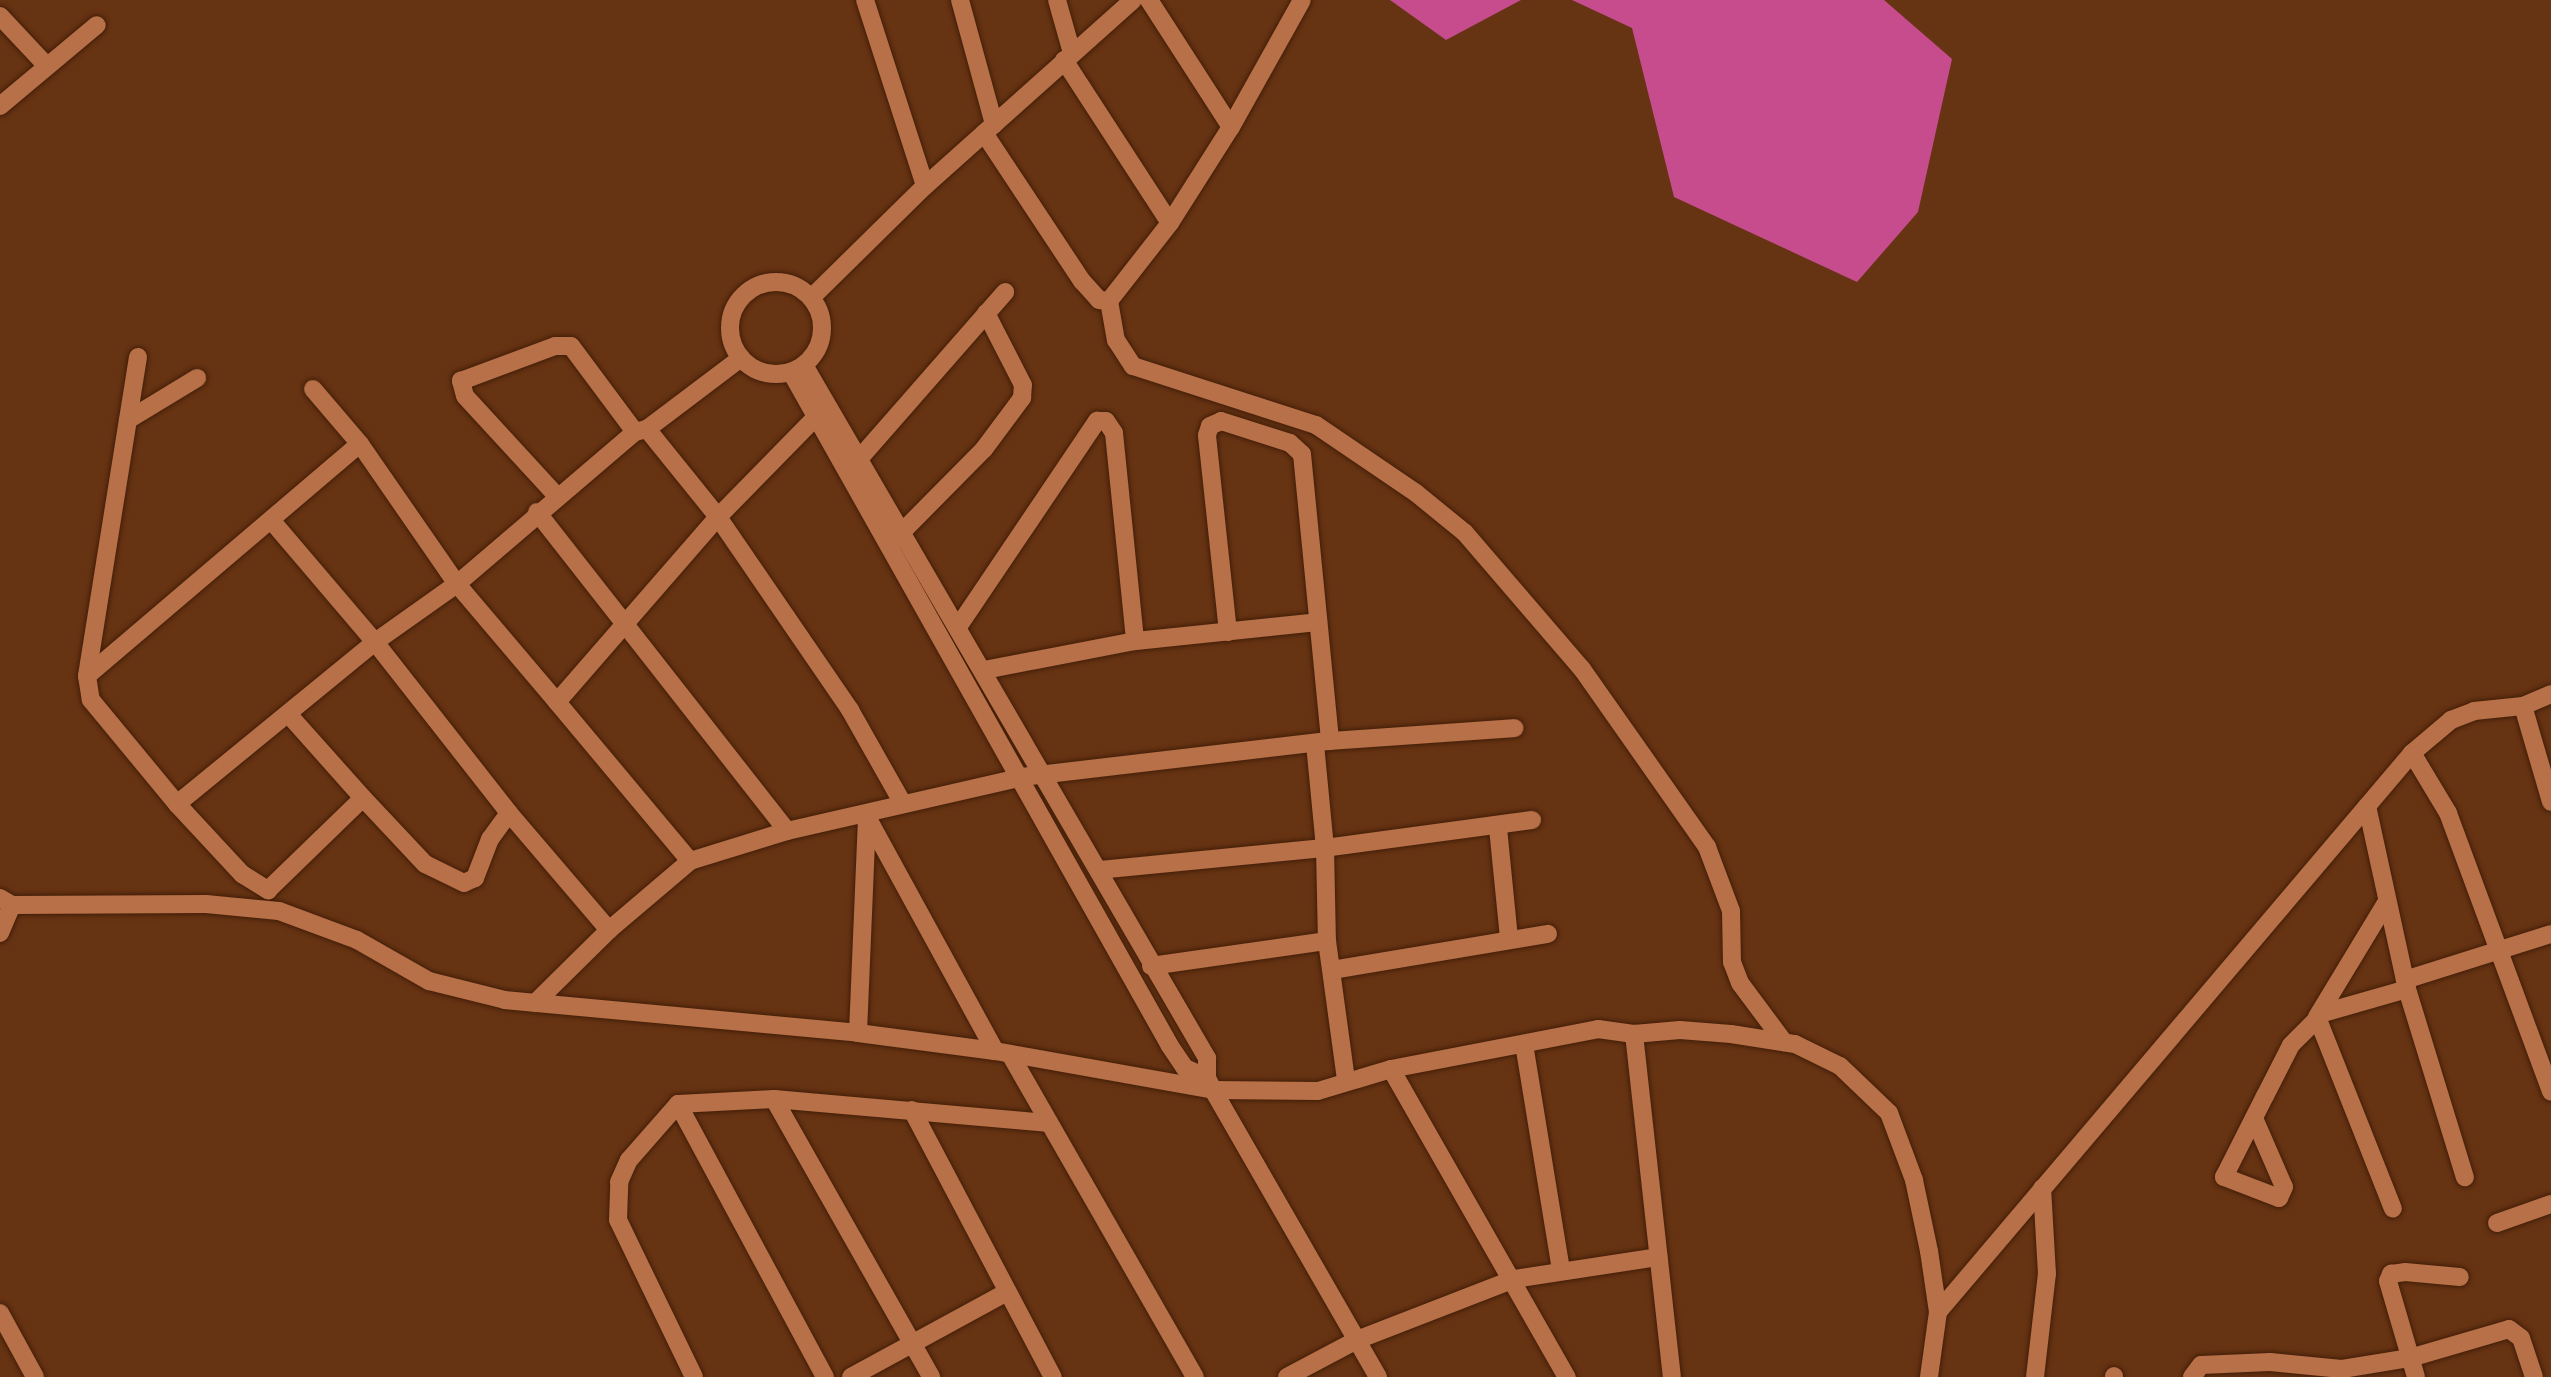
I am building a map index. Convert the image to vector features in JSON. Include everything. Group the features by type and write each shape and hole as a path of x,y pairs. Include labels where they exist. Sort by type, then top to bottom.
{"street":[{"path":"865,0 925,186"},
{"path":"960,0 989,128 1082,281 1100,300 1109,301"},
{"path":"1057,0 1068,56 1170,223"},
{"path":"812,297 925,186 1132,0"},
{"path":"1149,0 1230,127"},
{"path":"1302,0 1170,223 1109,301 1116,340 1133,366 1316,426 1416,493 1465,533 1582,669 1706,847 1731,911 1732,962 1740,983 1784,1042"},
{"path":"0,16 47,66"},
{"path":"0,106 97,25"},
{"path":"780,281 798,286 812,297 823,331 818,349 798,368 773,374 755,370 741,358 732,342 730,324 735,306 746,292 780,281"},
{"path":"859,459 1005,292"},
{"path":"897,539 984,449 1022,398 1023,386 986,313"},
{"path":"556,496 465,396 462,381 555,346 571,346 718,517 850,710 902,802"},
{"path":"138,357 88,676 91,700 100,717 242,874 268,890 279,911"},
{"path":"177,804 290,716 375,642 457,584 556,496 741,358"},
{"path":"798,368 817,416 958,627 1208,1058 1210,1084 1378,1377"},
{"path":"798,368 859,459 1022,776 1170,1046 1185,1068 1210,1084"},
{"path":"128,420 197,378"},
{"path":"313,389 360,444 457,584 690,861"},
{"path":"557,702 718,517 817,416"},
{"path":"958,627 1101,420 1114,433 1135,641"},
{"path":"1228,632 1206,434 1210,426 1221,421 1290,443 1302,454 1318,622 1327,941 1346,1080"},
{"path":"88,676 360,444"},
{"path":"537,512 787,831"},
{"path":"271,520 609,930"},
{"path":"984,670 1135,641 1318,622"},
{"path":"1938,1312 2412,753 2463,716 2522,706 2551,694"},
{"path":"2522,706 2551,802"},
{"path":"290,716 425,864 464,883 476,878 490,840 508,812"},
{"path":"534,1004 609,930 690,861 787,831 1022,776 1322,743 1514,728"},
{"path":"2412,753 2448,813 2551,1092"},
{"path":"268,890 363,798"},
{"path":"2368,806 2406,984 2465,1177"},
{"path":"858,1033 867,814"},
{"path":"867,814 1002,1052 1195,1377"},
{"path":"1099,870 1326,848 1498,828 1532,820"},
{"path":"1498,828 1509,939"},
{"path":"0,933 6,901 206,904 279,911 358,940 429,981 534,1004 858,1033 1210,1084 1318,1091 1391,1069 1598,1028 1634,1034 1680,1030 1784,1042 1840,1066 1888,1113 1914,1180 1938,1312 1929,1377"},
{"path":"2254,1118 2291,1045 2317,1017 2386,903"},
{"path":"1332,970 1548,934"},
{"path":"2317,1017 2551,934"},
{"path":"1152,966 1327,941"},
{"path":"2317,1017 2392,1209"},
{"path":"1634,1034 1672,1377"},
{"path":"1524,1044 1561,1271"},
{"path":"1391,1069 1514,1279 1566,1377"},
{"path":"694,1377 618,1220 620,1182 629,1160 678,1104 774,1099 1047,1123"},
{"path":"774,1099 932,1377"},
{"path":"678,1104 825,1377"},
{"path":"912,1110 1053,1377"},
{"path":"2035,1377 2047,1274 2042,1188"},
{"path":"2497,1223 2549,1208"},
{"path":"1287,1377 1357,1340 1514,1279 1658,1257"},
{"path":"2416,1377 2387,1288 2391,1274 2460,1276"},
{"path":"851,1377 1007,1292"},
{"path":"0,1313 36,1377"},
{"path":"2192,1377 2202,1365 2270,1370 2342,1368 2410,1358 2509,1330 2521,1338 2534,1377"}],"shaded area":[{"path":"1390,0 1521,0 1446,40"},
{"path":"1572,0 1884,0 1952,59 1918,212 1857,282 1674,197 1632,28"}]}
